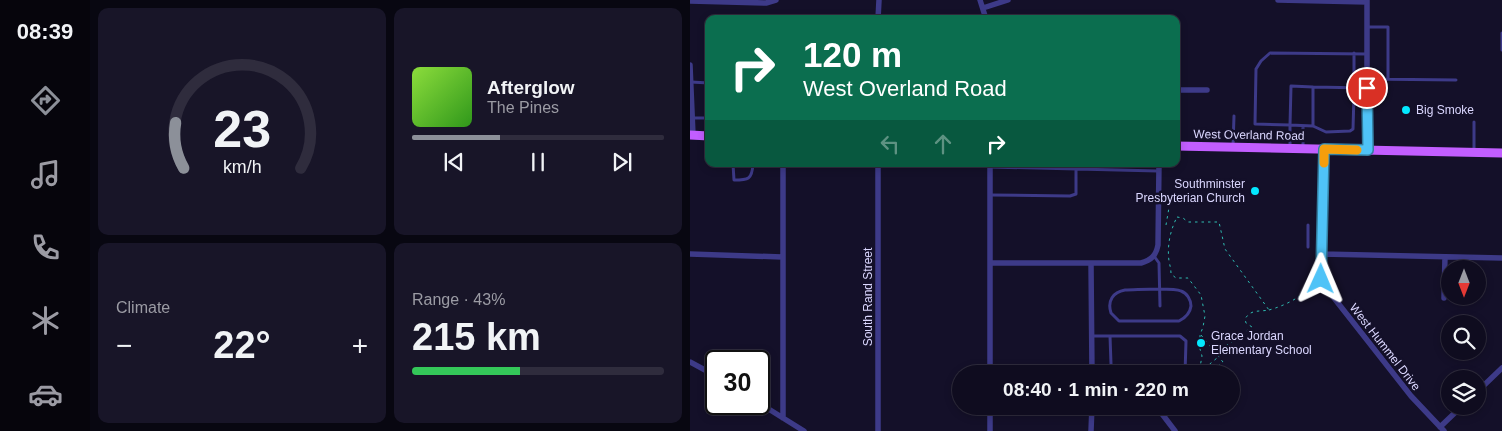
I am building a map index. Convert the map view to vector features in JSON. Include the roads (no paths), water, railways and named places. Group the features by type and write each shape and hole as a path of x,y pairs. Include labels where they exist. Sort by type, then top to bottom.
{"main road":[{"path":"692,135 705,136"},
{"name":"West Overland Road","path":"1180,146 1502,153"}],"street":[{"path":"690,1 766,3 776,0"},
{"path":"878,0 878,15"},
{"path":"980,0 985,15"},
{"path":"984,8 1008,0"},
{"path":"1278,0 1367,1 1368,150"},
{"path":"690,65 692,135"},
{"path":"1180,90 1207,90"},
{"name":"West Hummel Drive","path":"1324,149 1321,279 1323,284 1411,396 1442,429"},
{"path":"783,167 783,418"},
{"name":"South Rand Street","path":"878,167 878,431"},
{"path":"990,167 990,365"},
{"path":"990,263 1140,263 1149,260 1154,256 1158,245 1159,167"},
{"path":"690,254 782,257"},
{"path":"1322,254 1502,258"},
{"path":"1091,263 1092,365"},
{"path":"690,362 705,370"},
{"path":"1486,383 1502,368"},
{"path":"770,410 804,431"},
{"path":"990,415 990,431"},
{"path":"1092,415 1092,431"},
{"path":"1163,415 1175,431"},
{"path":"1442,429 1454,415"}],"lane":[{"path":"1367,27 1388,27 1388,79"},
{"path":"1502,33 1502,50"},
{"path":"1354,53 1356,88 1352,129 1350,131 1326,132 1312,126 1255,124 1256,69 1260,61 1270,53 1354,53 1367,54"},
{"path":"1367,79 1456,80"},
{"path":"691,87 705,84"},
{"path":"1290,149 1291,86 1367,88"},
{"path":"1312,126 1313,87"},
{"path":"1234,116 1234,148"},
{"path":"692,118 705,118"},
{"path":"1474,122 1474,153"},
{"path":"1303,126 1303,149"},
{"path":"733,167 734,180 747,180 752,167"},
{"path":"1033,167 1159,171"},
{"path":"990,195 1070,196 1076,194 1076,169"},
{"path":"1308,225 1308,247"},
{"path":"1154,256 1159,263 1160,306"},
{"path":"1160,290 1180,290 1188,296 1191,306 1188,315 1184,319 1179,321 1125,322 1119,321 1111,313 1110,302 1112,297 1120,291 1160,290"},
{"path":"1092,336 1180,336 1186,341 1185,365"},
{"path":"1110,336 1111,364"}],"place":[{"name":"Big Smoke","path":"1406,110"},
{"name":"Southminster Presbyterian Church","path":"1255,191"},
{"name":"Grace Jordan Elementary School","path":"1201,343"}]}
